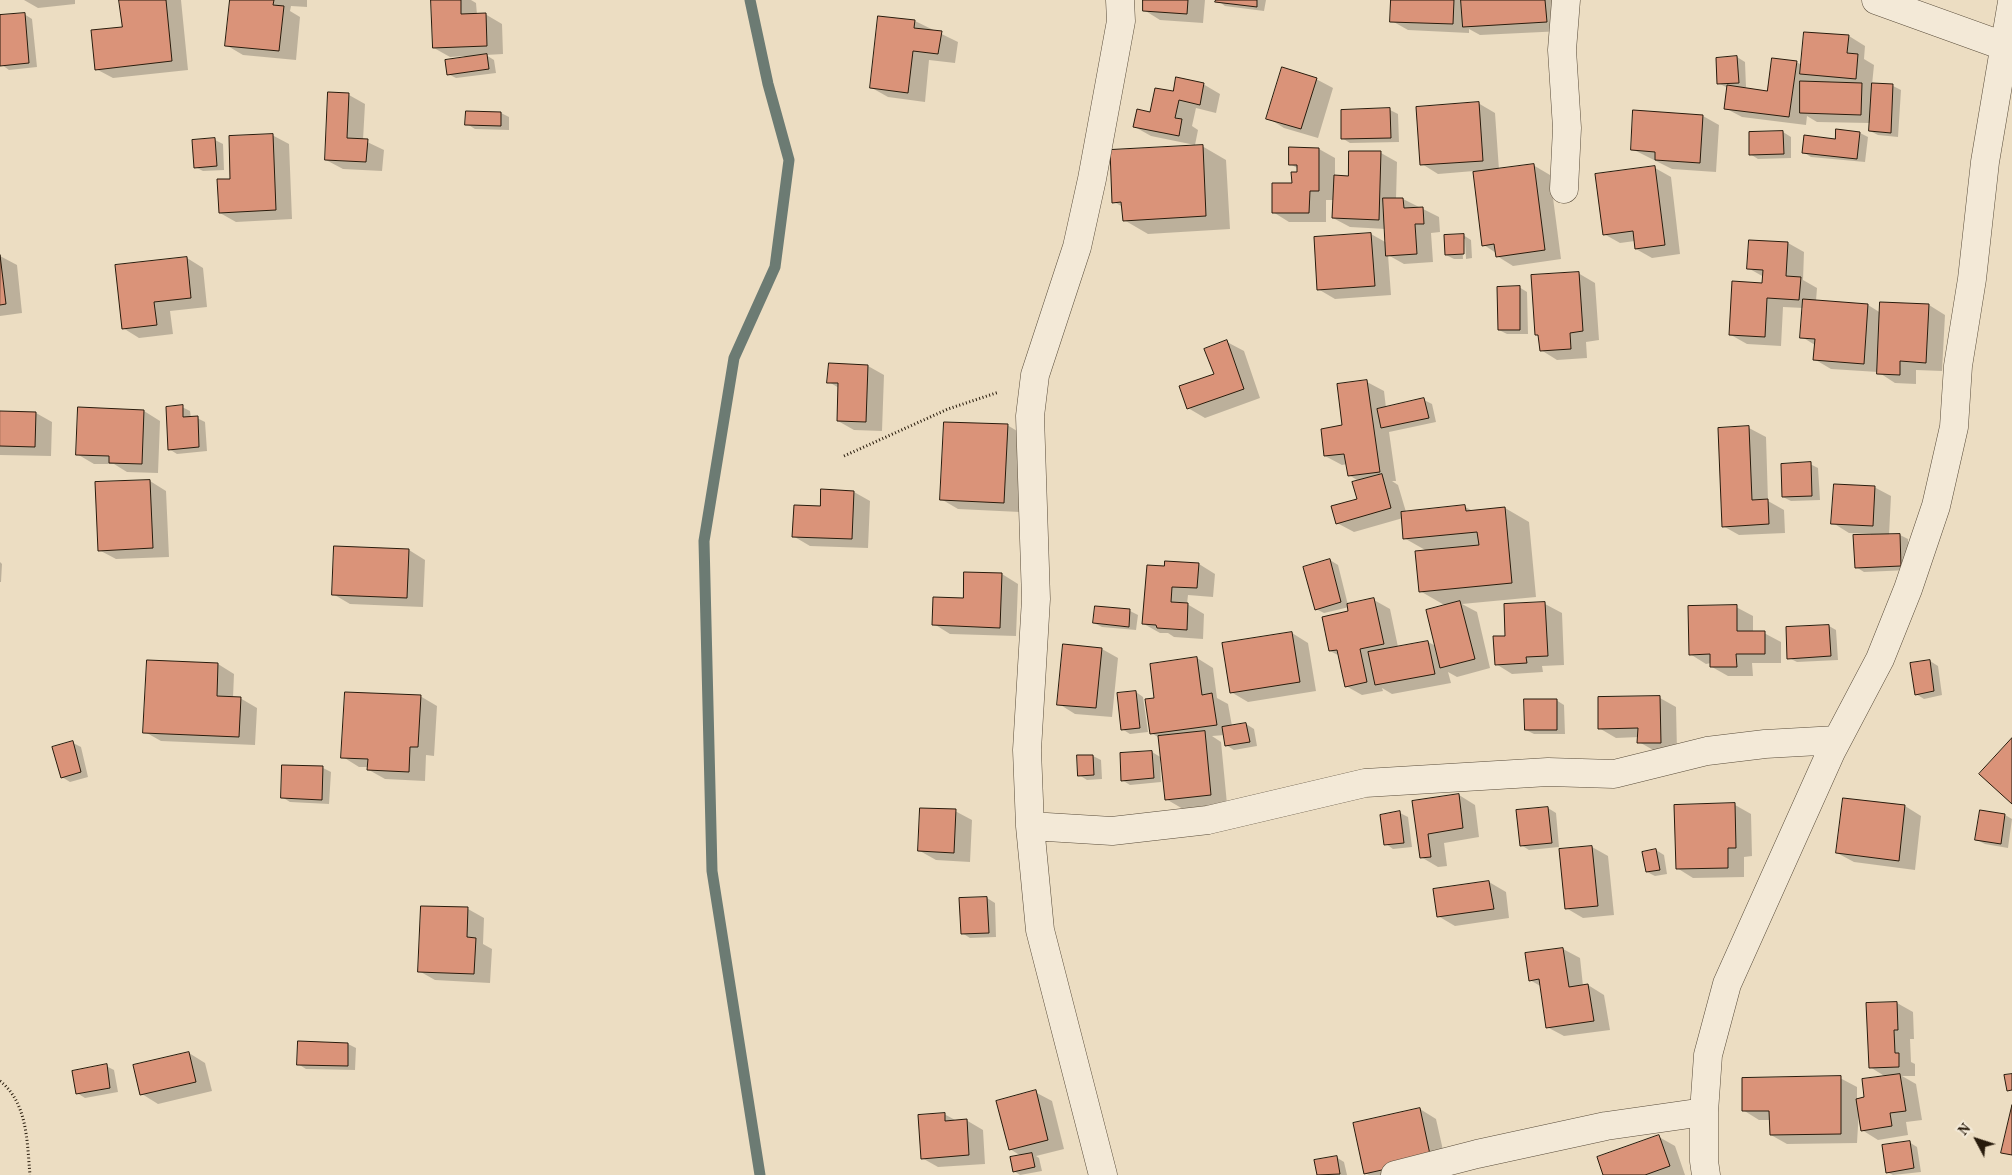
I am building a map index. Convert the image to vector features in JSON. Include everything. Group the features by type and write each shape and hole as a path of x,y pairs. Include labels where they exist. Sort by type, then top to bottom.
{"street":[{"path":"1103,1175 1040,930 1030,826 1026,750 1036,600 1030,416 1036,375 1060,306 1079,237 1092,179 1121,21 1120,0"},
{"path":"1564,189 1567,128 1562,50 1566,0"},
{"path":"1876,0 2008,48"},
{"path":"1706,1175 1704,1161 1704,1112 1708,1055 1728,984 1837,740 1880,659 1908,589 1936,506 1954,427 1958,366 1972,279 1985,162 2008,48 2012,2"},
{"path":"1030,826 1112,831 1208,820 1365,784 1548,772 1614,774 1707,751 1765,744 1837,740"},
{"path":"1395,1175 1477,1154 1606,1126 1704,1112"}],"path":[{"path":"844,456 940,413 991,396 1036,375"},
{"path":"0,1081 10,1089 26,1124 30,1175"}],"building":[{"path":"119,0 166,0 172,61 95,70 91,30 122,27"},
{"path":"230,0 274,0 273,5 284,6 279,51 225,46"},
{"path":"431,0 461,0 461,14 486,13 487,46 433,48"},
{"path":"1143,0 1188,0 1187,14 1143,11"},
{"path":"1216,0 1257,0 1257,7 1215,2"},
{"path":"1391,0 1454,0 1453,24 1390,22"},
{"path":"1461,0 1545,0 1547,22 1463,27"},
{"path":"25,13 29,63 0,66 0,15"},
{"path":"878,16 915,20 914,28 942,31 938,54 913,51 908,93 870,88"},
{"path":"1804,32 1849,35 1847,53 1858,54 1856,79 1800,74"},
{"path":"487,54 489,69 447,75 445,60"},
{"path":"1737,56 1739,83 1717,84 1716,58"},
{"path":"1772,58 1797,61 1789,117 1724,109 1727,85 1767,91"},
{"path":"1282,67 1317,78 1301,129 1266,119"},
{"path":"1176,77 1204,83 1200,105 1179,100 1175,118 1182,119 1179,136 1133,127 1137,109 1150,112 1155,88 1173,91"},
{"path":"1800,81 1862,83 1861,115 1800,113"},
{"path":"1872,83 1893,84 1891,133 1869,131"},
{"path":"328,92 349,93 347,138 368,139 366,162 325,160"},
{"path":"1479,102 1483,161 1420,165 1416,107"},
{"path":"1390,108 1391,138 1341,139 1341,110"},
{"path":"1633,110 1703,115 1700,163 1655,160 1655,152 1631,150"},
{"path":"466,111 501,112 501,126 465,125"},
{"path":"1836,129 1860,132 1857,159 1802,153 1804,135 1835,139"},
{"path":"1783,131 1784,154 1749,155 1749,132"},
{"path":"273,134 276,210 219,213 217,179 230,179 229,136"},
{"path":"215,138 217,166 194,168 192,140"},
{"path":"1203,145 1206,216 1123,221 1121,202 1112,203 1110,150"},
{"path":"1289,147 1319,148 1319,191 1310,191 1309,213 1272,213 1272,183 1292,183 1291,172 1297,172 1297,165 1289,165"},
{"path":"1349,151 1381,151 1379,220 1332,218 1334,175 1348,176"},
{"path":"1534,164 1545,250 1496,257 1494,244 1482,246 1473,172"},
{"path":"1655,166 1665,245 1635,249 1633,231 1603,235 1595,174"},
{"path":"1383,198 1403,198 1404,208 1423,207 1424,224 1415,224 1417,254 1386,256"},
{"path":"1371,233 1375,286 1317,290 1314,237"},
{"path":"1464,234 1464,254 1445,255 1444,235"},
{"path":"1749,240 1788,242 1786,276 1801,277 1799,300 1767,298 1765,337 1729,335 1732,281 1762,283 1763,270 1747,269"},
{"path":"0,255 6,304 0,305"},
{"path":"187,257 191,298 154,302 157,325 122,329 115,265"},
{"path":"1579,272 1583,331 1570,333 1571,349 1540,351 1538,335 1535,335 1531,275"},
{"path":"1520,286 1520,330 1498,330 1497,287"},
{"path":"1803,299 1868,304 1864,364 1813,360 1815,339 1800,338"},
{"path":"1880,302 1929,304 1926,363 1900,361 1900,375 1877,374"},
{"path":"1227,340 1244,389 1187,409 1179,386 1214,374 1204,349"},
{"path":"829,363 868,365 866,422 837,421 838,383 827,383"},
{"path":"1367,380 1380,472 1348,476 1344,454 1324,456 1321,429 1342,425 1337,384"},
{"path":"1424,398 1429,418 1381,428 1377,409"},
{"path":"183,405 183,417 198,416 199,447 168,450 166,407"},
{"path":"78,407 144,410 142,464 109,463 109,456 76,455"},
{"path":"0,411 36,412 35,447 0,446"},
{"path":"944,422 1008,424 1004,503 940,500"},
{"path":"1749,426 1752,500 1768,499 1769,524 1722,527 1718,428"},
{"path":"1811,462 1812,496 1782,497 1781,464"},
{"path":"1382,474 1391,508 1336,524 1331,506 1357,499 1352,482"},
{"path":"150,480 153,548 98,551 95,482"},
{"path":"1834,484 1875,486 1873,526 1831,524"},
{"path":"821,489 854,491 852,539 792,537 794,505 820,506"},
{"path":"1465,505 1466,511 1505,507 1512,583 1419,592 1415,551 1479,545 1477,532 1403,539 1401,512"},
{"path":"1900,534 1901,566 1855,568 1853,535"},
{"path":"334,546 409,549 407,598 332,595"},
{"path":"1330,559 1341,602 1315,610 1303,567"},
{"path":"1165,561 1199,563 1197,588 1172,587 1171,602 1188,603 1187,630 1157,628 1156,625 1142,624 1147,565 1164,566"},
{"path":"964,572 1002,573 1000,628 932,625 933,597 963,598"},
{"path":"1374,598 1384,644 1360,649 1367,682 1345,687 1337,650 1329,651 1322,617 1348,611 1347,604"},
{"path":"1460,601 1475,659 1440,668 1426,610"},
{"path":"1545,602 1548,656 1526,657 1527,663 1495,665 1493,636 1505,636 1504,604"},
{"path":"1737,605 1737,631 1765,631 1765,654 1736,654 1737,667 1710,667 1710,654 1689,655 1688,606"},
{"path":"1095,606 1130,609 1129,627 1093,623"},
{"path":"1829,625 1831,656 1787,659 1786,627"},
{"path":"1292,632 1300,682 1230,693 1222,643"},
{"path":"1428,641 1435,674 1375,685 1368,652"},
{"path":"1063,644 1102,648 1096,708 1057,705"},
{"path":"1197,657 1202,695 1212,693 1217,725 1150,734 1145,699 1154,698 1150,664"},
{"path":"147,660 218,663 217,696 241,697 239,737 143,733"},
{"path":"1930,660 1934,691 1915,695 1910,663"},
{"path":"1136,691 1140,728 1121,730 1117,693"},
{"path":"345,692 421,695 418,747 410,747 409,772 367,770 368,759 341,758"},
{"path":"1660,696 1661,743 1637,743 1638,728 1598,729 1598,697"},
{"path":"1524,699 1557,699 1557,730 1525,730"},
{"path":"1246,723 1250,742 1225,746 1222,727"},
{"path":"1205,731 1211,795 1165,800 1158,736"},
{"path":"2012,738 2012,804 1979,774"},
{"path":"73,741 81,772 61,778 52,747"},
{"path":"1152,751 1154,778 1121,781 1120,753"},
{"path":"1077,755 1093,755 1094,775 1078,776"},
{"path":"282,765 323,766 322,800 281,798"},
{"path":"1459,794 1463,828 1428,834 1431,857 1420,858 1412,801"},
{"path":"1843,798 1905,805 1899,861 1836,853"},
{"path":"1735,803 1736,848 1728,848 1728,868 1676,869 1674,805"},
{"path":"1548,807 1552,843 1520,846 1516,810"},
{"path":"920,808 956,809 954,853 918,851"},
{"path":"1980,810 2005,814 2001,844 1975,840"},
{"path":"1400,811 1404,843 1384,845 1380,815"},
{"path":"1592,846 1598,906 1565,909 1559,849"},
{"path":"1656,849 1660,870 1646,872 1642,852"},
{"path":"1489,881 1494,909 1437,917 1433,889"},
{"path":"987,897 989,933 961,934 959,898"},
{"path":"421,906 468,907 467,937 476,938 474,974 418,972"},
{"path":"1563,948 1569,987 1588,984 1594,1021 1546,1028 1539,979 1529,981 1525,953"},
{"path":"1897,1002 1898,1030 1894,1030 1895,1053 1899,1053 1899,1067 1869,1068 1866,1003"},
{"path":"298,1041 348,1043 348,1066 297,1065"},
{"path":"189,1052 196,1082 140,1095 133,1065"},
{"path":"107,1064 110,1088 76,1094 72,1071"},
{"path":"1900,1074 1906,1111 1890,1113 1892,1126 1861,1131 1856,1099 1864,1097 1862,1079"},
{"path":"2012,1074 2012,1090 2007,1091 2004,1075"},
{"path":"1841,1076 1841,1134 1770,1135 1769,1111 1742,1111 1742,1078"},
{"path":"1036,1090 1048,1140 1009,1150 996,1101"},
{"path":"2012,1105 2012,1155 2001,1153"},
{"path":"1420,1108 1431,1159 1364,1174 1353,1123"},
{"path":"945,1113 945,1121 967,1119 969,1155 921,1159 918,1115"},
{"path":"1659,1135 1670,1166 1645,1175 1603,1175 1597,1157"},
{"path":"1910,1141 1914,1168 1886,1173 1882,1145"},
{"path":"1032,1153 1035,1167 1013,1172 1010,1157"},
{"path":"1337,1156 1340,1174 1317,1175 1314,1160"}],"waterway":[{"path":"750,0 768,84 789,160 775,267 734,358 704,541 712,871 760,1175"}]}
